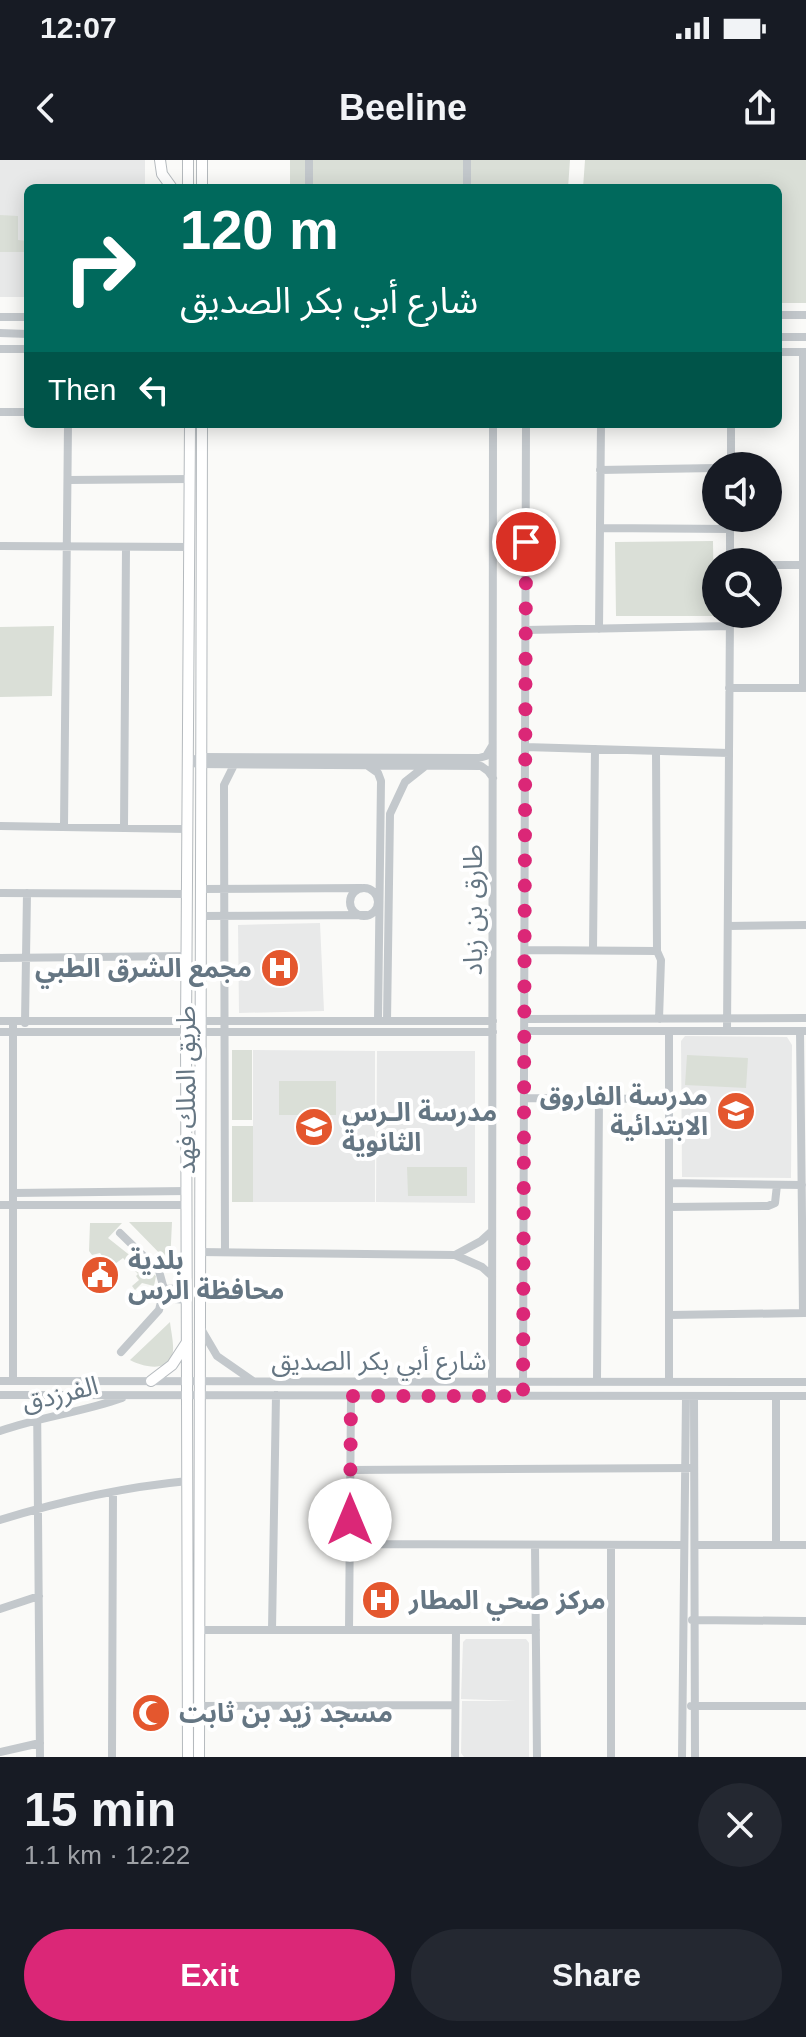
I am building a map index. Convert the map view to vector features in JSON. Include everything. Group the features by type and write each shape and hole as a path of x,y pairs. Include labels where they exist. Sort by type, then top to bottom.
{"main road":[{"path":"160,160 162,174 169,184"},
{"path":"188,160 188,184"},
{"path":"202,160 202,184"},
{"name":"طريق الملك فهد","path":"188,1757 186,956 190,428"},
{"name":"طريق الملك فهد","path":"199,1757 202,428"},
{"path":"151,1381 172,1365 187,1340"}],"street":[{"path":"309,160 309,184"},
{"path":"467,160 467,184"},
{"path":"782,315 806,315"},
{"path":"0,317 24,317"},
{"path":"0,333 24,334"},
{"path":"782,337 806,337"},
{"path":"0,349 24,349"},
{"path":"729,688 804,688 804,352 782,352"},
{"path":"0,412 24,412"},
{"path":"64,827 68,428"},
{"name":"طارق بن زياد","path":"492,1396 493,428"},
{"name":"طارق بن زياد","path":"523,1396 526,428"},
{"path":"599,629 601,428"},
{"path":"731,428 731,452"},
{"path":"600,470 702,468"},
{"path":"68,480 190,479"},
{"path":"600,528 702,529"},
{"path":"0,546 190,547"},
{"path":"124,828 126,547"},
{"path":"782,565 804,565"},
{"path":"526,630 702,627"},
{"path":"727,1031 730,628"},
{"path":"188,762 479,758 486,756 493,743"},
{"path":"525,747 729,753"},
{"path":"593,950 595,749"},
{"path":"656,751 657,951 661,960 659,1019"},
{"path":"201,761 234,765 481,766 493,778"},
{"path":"225,1252 224,785 234,765"},
{"path":"367,766 378,773 381,781 378,901 383,1021"},
{"path":"383,1021 390,814 405,782 426,766"},
{"path":"0,826 187,829"},
{"path":"361,888 351,897 351,906 357,913 365,915"},
{"path":"201,889 370,889 388,915"},
{"path":"201,916 365,915 389,890"},
{"path":"0,893 187,894"},
{"path":"25,1032 27,893"},
{"path":"728,926 806,925"},
{"path":"525,950 657,951"},
{"path":"0,958 186,956"},
{"path":"525,1019 806,1018"},
{"path":"0,1021 186,1027"},
{"path":"13,1021 13,1381"},
{"path":"201,1026 224,1021 493,1021"},
{"path":"201,1026 225,1032 493,1032"},
{"path":"0,1032 186,1027"},
{"path":"525,1031 803,1031 805,1313 669,1315"},
{"path":"669,1031 669,1382"},
{"path":"524,1098 669,1099"},
{"path":"597,1381 599,1098"},
{"path":"669,1183 802,1185"},
{"path":"669,1207 768,1206 775,1203 777,1185"},
{"path":"13,1193 187,1191"},
{"path":"0,1205 187,1205"},
{"path":"455,1255 481,1241 492,1231"},
{"path":"120,1233 159,1271 163,1293 159,1310 121,1352"},
{"path":"200,1252 455,1255 482,1267 492,1276"},
{"path":"163,1293 187,1294"},
{"path":"200,1327 217,1356 254,1381"},
{"name":"شارع أبي بكر الصديق","path":"0,1381 806,1382"},
{"name":"شارع أبي بكر الصديق","path":"0,1395 806,1396"},
{"path":"37,1395 40,1757"},
{"name":"الفرزدق","path":"0,1431 130,1395"},
{"path":"272,1630 276,1395"},
{"path":"349,1630 351,1396"},
{"path":"690,1396 690,1468 695,1545 695,1757"},
{"path":"776,1396 776,1545"},
{"path":"350,1470 690,1468"},
{"path":"682,1757 684,1545 690,1468"},
{"path":"0,1520 38,1508 113,1492 188,1481"},
{"path":"112,1757 113,1492"},
{"path":"350,1544 684,1545"},
{"path":"535,1545 537,1757"},
{"path":"611,1545 611,1757"},
{"path":"695,1545 806,1545"},
{"path":"0,1609 39,1596"},
{"path":"683,1620 806,1621"},
{"path":"199,1630 536,1630"},
{"path":"455,1757 456,1630"},
{"path":"199,1706 455,1705"},
{"path":"683,1706 806,1706"},
{"path":"0,1752 40,1743"}],"shaded area":[{"path":"0,160 145,160 145,184 24,184 24,297 0,297"},
{"path":"290,160 570,160 568,184 290,184"},
{"path":"585,160 806,160 806,303 782,303 782,184 583,184"},
{"path":"0,215 18,216 18,240 24,241 24,252 0,252"},
{"path":"713,541 713,548 702,548 702,616 616,616 615,542"},
{"path":"54,626 52,696 0,697 0,627"},
{"name":"مجمع الشرق الطبي","path":"320,923 324,1011 239,1013 238,925"},
{"name":"مدرسة الفاروق الابتدائية","path":"685,1036 787,1037 792,1045 791,1178 682,1177 681,1041"},
{"path":"232,1050 252,1050 252,1120 232,1120"},
{"name":"مدرسة الـرس الثانوية","path":"253,1050 375,1051 375,1202 253,1202"},
{"path":"377,1051 475,1051 475,1203 376,1202"},
{"path":"687,1055 748,1058 746,1088 685,1085"},
{"path":"279,1081 336,1081 336,1115 279,1115"},
{"path":"232,1126 253,1126 253,1202 232,1202"},
{"path":"407,1167 467,1167 467,1196 408,1196"},
{"path":"129,1222 172,1222 170,1264"},
{"path":"90,1223 122,1223 108,1238 156,1276 154,1286 142,1283 135,1290 132,1286 139,1280 138,1274 123,1258 111,1267 100,1253 92,1255 89,1251"},
{"path":"170,1322 173,1348 169,1361 153,1367 130,1360"},
{"path":"466,1639 526,1639 529,1643 529,1757 464,1757 461,1753 462,1701 517,1701 461,1699 463,1642"}],"place":[{"name":"مجمع الشرق الطبي","path":"280,968"},
{"name":"مدرسة الفاروق الابتدائية","path":"736,1111"},
{"name":"مدرسة الـرس الثانوية","path":"314,1127"},
{"name":"بلدية محافظة الرس","path":"100,1275"},
{"name":"مركز صحي المطار","path":"381,1600"},
{"name":"مسجد زيد بن ثابت","path":"151,1713"}],"route":[{"path":"350,1520 351,1396 523,1396 526,542"}]}
